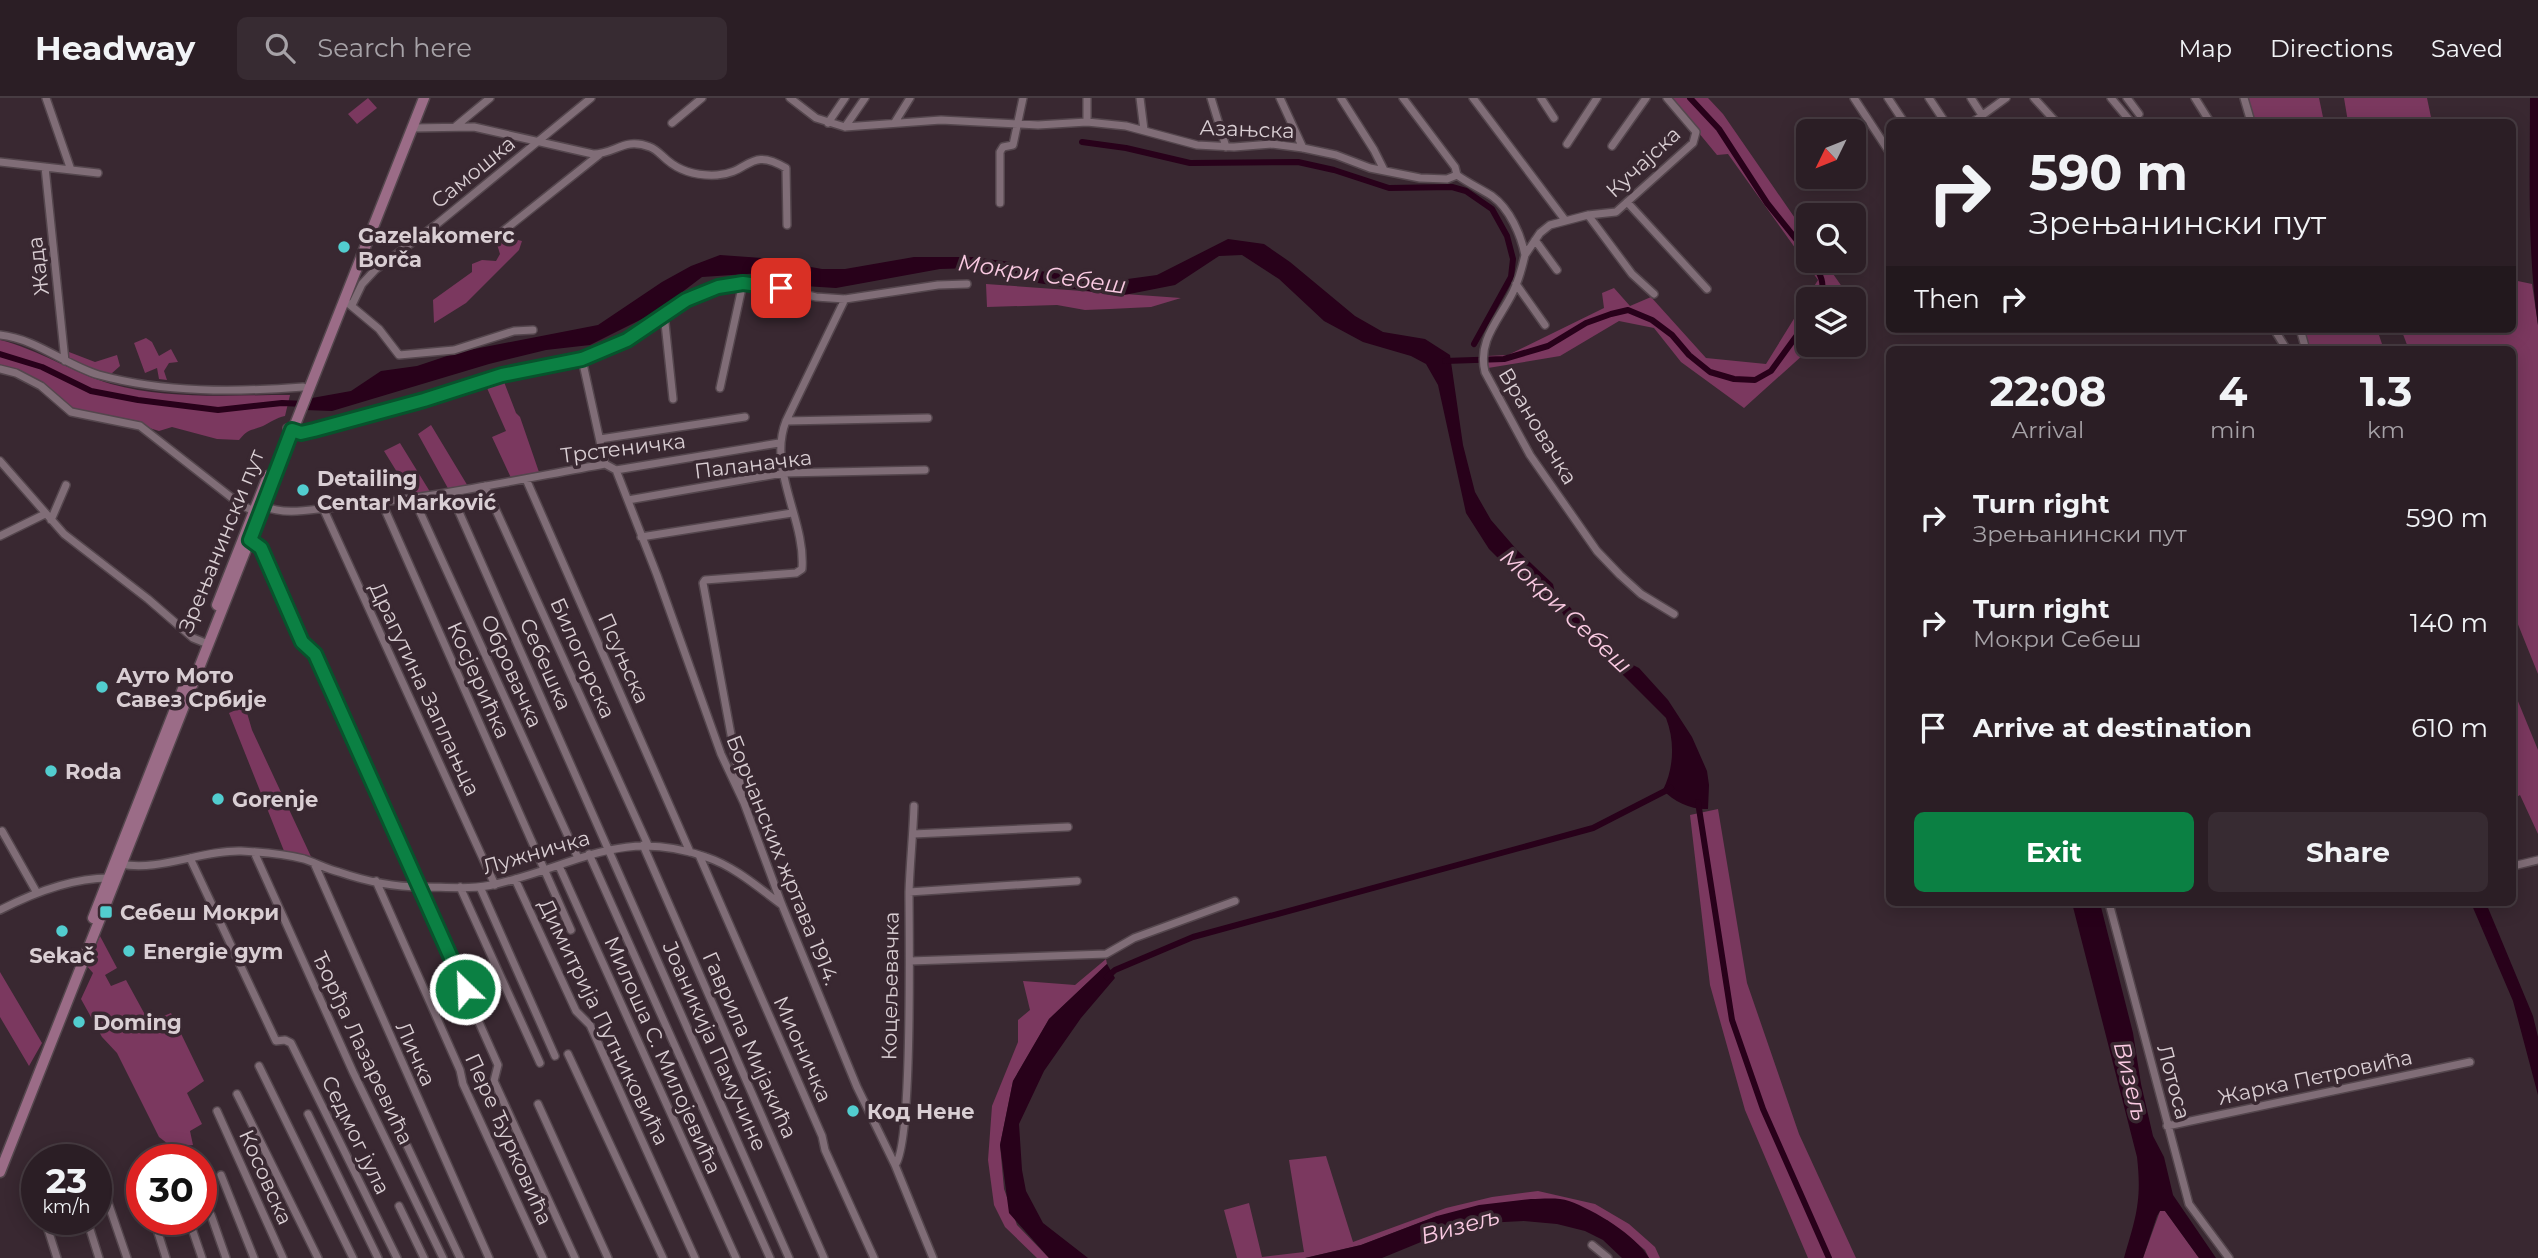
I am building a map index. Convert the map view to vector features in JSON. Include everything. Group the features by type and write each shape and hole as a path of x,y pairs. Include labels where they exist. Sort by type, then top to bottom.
{"main road":[{"name":"Зрењанински пут","path":"302,398 303,387 417,98"},
{"name":"Зрењанински пут","path":"0,1154 289,429 348,304 424,98"},
{"name":"Зрењанински пут","path":"0,1172 205,643 250,540 259,508"}],"street":[{"path":"46,98 71,170"},
{"path":"455,126 490,98"},
{"name":"Самошка","path":"348,304 365,279 438,224 591,98"},
{"path":"672,123 702,98"},
{"name":"Азањска","path":"790,98 807,113 828,123 845,127 941,120 1018,125 1087,122 1126,126 1186,143 1226,147 1272,144 1303,148 1420,178 1447,179 1457,175"},
{"path":"828,123 845,98"},
{"path":"845,127 865,98"},
{"path":"895,122 910,98"},
{"path":"1000,203 1000,152 1003,147 1013,145 1023,98"},
{"path":"1087,98 1087,122"},
{"path":"1140,98 1144,130"},
{"path":"1211,98 1226,147"},
{"path":"1280,98 1303,148"},
{"path":"1341,98 1384,170"},
{"path":"1403,98 1455,167 1457,175 1498,202 1518,233 1525,256"},
{"path":"1473,98 1565,220 1546,227 1535,240 1557,270"},
{"path":"1541,98 1554,118"},
{"path":"1567,144 1597,98"},
{"path":"1612,146 1646,98"},
{"name":"Кучајска","path":"1565,220 1588,215 1614,214 1695,139 1696,132 1667,98"},
{"path":"1854,98 1886,147"},
{"path":"1888,98 1902,119"},
{"path":"1929,98 1943,119"},
{"path":"1971,98 1982,115"},
{"path":"1977,119 2006,98"},
{"path":"2034,98 2053,119"},
{"path":"2111,98 2128,119"},
{"path":"2127,98 2139,114"},
{"path":"2194,98 2208,119"},
{"path":"2244,98 2250,119"},
{"path":"412,128 474,127 600,154"},
{"path":"502,232 600,154 626,143 653,148 680,169 700,174 730,173 755,158 786,168 787,225"},
{"path":"0,162 98,173"},
{"name":"Жада","path":"45,167 65,361"},
{"path":"1627,202 1707,289"},
{"path":"1588,215 1632,274 1654,294"},
{"name":"Врановачка","path":"1535,240 1525,256 1516,284 1487,336 1483,354 1485,372 1530,455 1597,551 1642,594 1674,614"},
{"path":"720,388 743,283"},
{"path":"289,429 301,433 314,430 502,375 582,359 627,340 694,296 718,287 757,283 816,297 845,299 938,285 967,284"},
{"path":"1516,284 1545,325"},
{"path":"744,803 703,583 705,580 799,572 803,566 779,443 786,421 845,299"},
{"path":"348,304 379,329 399,355 454,350 514,331 533,330"},
{"path":"662,318 665,323 673,399"},
{"path":"0,335 24,340 65,361 101,375 227,392 303,387"},
{"path":"582,359 605,464"},
{"path":"0,369 16,373 41,386 71,412 140,426 241,505 259,508"},
{"path":"600,439 745,416"},
{"path":"786,421 928,418"},
{"name":"Трстеничка","path":"259,508 280,512 382,503 451,494 605,464 615,470 779,443"},
{"path":"0,461 69,539 148,599 193,638 205,643"},
{"name":"Борчанских жртава 1914.","path":"615,470 721,754 744,803 782,905 866,1106 895,1165 933,1258"},
{"name":"Паланачка","path":"628,500 783,473 925,470"},
{"name":"Псуњска","path":"526,479 690,852"},
{"path":"0,536 48,517 66,485"},
{"name":"Билогорска","path":"485,486 645,845"},
{"name":"Себешка","path":"451,494 609,849"},
{"name":"Обровачка","path":"414,499 578,858"},
{"name":"Косјерићка","path":"382,503 571,930"},
{"name":"Драгутина Заплањца","path":"323,508 495,885"},
{"path":"641,537 792,513"},
{"path":"250,540 261,548 302,642 315,654 498,1065 494,1081 575,1258"},
{"name":"Коцељевачка","path":"895,1165 901,1153 905,1100 910,961 909,892 914,806"},
{"path":"913,834 1068,827"},
{"path":"2,831 37,893"},
{"name":"Лужничка","path":"121,864 136,866 171,863 228,851 254,852 286,856 376,881 419,887 480,887 545,871 589,854 645,845 690,852 723,865 782,905"},
{"name":"Гаврила Мијакића","path":"645,845 824,1258"},
{"name":"Јоаникија Памучине","path":"609,849 789,1258"},
{"name":"Ђорђа Лазаревића","path":"254,852 353,1072 443,1258"},
{"path":"589,854 770,1258"},
{"name":"Мионичка","path":"699,855 874,1258"},
{"name":"Седмог јула","path":"190,858 276,1041 285,1040 291,1043 397,1258"},
{"path":"2516,865 2538,860"},
{"name":"Личка","path":"314,863 489,1258"},
{"name":"Милоша С. Милојевића","path":"559,866 736,1258"},
{"path":"0,910 37,893 81,881 109,878"},
{"name":"Димитрија Путниковића","path":"515,879 576,1011 590,1025 695,1258"},
{"name":"Пере Ђурковића","path":"376,881 460,1070 463,1084 543,1258"},
{"path":"909,892 1077,881"},
{"path":"460,887 540,1063"},
{"path":"480,887 555,1056"},
{"path":"910,961 1106,954 1134,938 1235,901"},
{"name":"Лотоса","path":"2110,906 2189,1204 2229,1258"},
{"path":"568,1054 663,1258"},
{"name":"Жарка Петровића","path":"2167,1126 2470,1062"},
{"path":"259,1066 353,1258"},
{"path":"376,1080 460,1258"},
{"path":"237,1094 318,1258"},
{"path":"538,1104 608,1258"},
{"name":"Косовска","path":"218,1111 283,1258"},
{"path":"308,1114 378,1258"},
{"path":"221,1175 254,1258"},
{"path":"399,1206 424,1258"},
{"path":"112,1214 127,1258"},
{"path":"217,1232 226,1258"},
{"path":"50,1235 57,1258"},
{"path":"91,1235 99,1258"},
{"path":"159,1235 166,1258"},
{"path":"194,1235 202,1258"},
{"path":"1592,1245 1608,1258"}],"shaded area":[{"path":"368,98 377,108 357,124 348,114"},
{"path":"1670,98 1708,98 1723,114 1796,220 1796,249 1728,154 1717,155"},
{"path":"2247,98 2319,98 2323,119 2251,119"},
{"path":"2344,98 2427,98 2431,119 2348,119"},
{"path":"502,236 522,241 519,250 466,303 434,323 433,300 472,272 472,264 482,260 496,261 500,254 495,238"},
{"path":"1813,273 1832,273 1842,287 1814,287 1818,280"},
{"path":"2516,281 2532,284 2538,325 2538,674 2516,619 2516,346 2407,346 2403,333 2516,333"},
{"path":"986,284 1181,298 1151,307 1110,309 1085,310 1057,305 987,307"},
{"path":"1614,288 1630,306 1651,297 1706,358 1766,364 1796,316 1796,357 1801,357 1744,408 1681,362 1654,328 1619,321 1560,356 1488,368 1487,356 1508,355 1604,308 1602,293"},
{"path":"2303,333 2378,333 2383,346 2307,346"},
{"path":"146,338 152,342 159,356 171,349 178,362 169,363 164,371 167,380 159,379 157,368 145,373 134,343"},
{"path":"0,340 97,379 133,389 200,396 290,395 285,416 248,432 239,440 217,439 172,427 159,431 127,421 81,415 51,393 0,369"},
{"path":"69,352 95,362 117,355 120,366 111,374 98,372 69,361"},
{"path":"501,374 520,417 540,475 512,480 492,437 506,431 483,379"},
{"path":"431,425 469,488 450,492 418,434"},
{"path":"400,443 432,495 413,498 384,451"},
{"path":"2516,696 2538,750 2538,834 2520,795 2516,797"},
{"path":"245,706 252,730 314,863 286,856 229,713"},
{"path":"1718,809 1747,983 1799,1134 1856,1258 1808,1258 1745,1110 1710,985 1690,815"},
{"path":"100,936 117,968 105,975 111,986 126,980 149,1022 171,1013 204,1081 187,1093 202,1124 190,1131 193,1144 168,1144 159,1137 117,1053 102,1037 81,999 93,973 86,965"},
{"path":"1106,959 1107,964 1049,1019 1013,1081 1000,1145 1004,1189 1017,1225 1049,1258 1037,1258 1005,1227 994,1205 988,1160 992,1106 1018,1042 1018,1020 1030,1010 1023,981 1075,985"},
{"path":"0,972 42,1043 29,1066 0,1017"},
{"path":"1326,1156 1353,1242 1446,1208 1492,1197 1538,1191 1595,1204 1629,1224 1655,1247 1660,1258 1649,1258 1645,1250 1607,1220 1437,1216 1361,1245 1305,1258 1237,1258 1224,1210 1249,1203 1262,1257 1304,1252 1289,1160"},
{"path":"2160,1211 2165,1211 2199,1258 2143,1258"}],"water":[{"path":"2530,98 2538,98 2538,325 2531,240"},
{"path":"1228,239 1264,244 1355,316 1383,332 1425,339 1450,355 1463,445 1475,492 1491,520 1517,550 1553,584 1555,593 1543,603 1489,549 1466,513 1438,385 1426,364 1411,356 1363,342 1324,321 1279,279 1242,255 1219,256 1175,285 1119,296 1038,283 973,268 940,269 836,288 804,286 761,273 702,277 656,312 590,345 546,350 489,364 332,411 305,410 312,398 351,391 381,371 417,366 459,352 598,325 662,282 691,266 720,255 762,258 822,269 845,269 914,257 972,257 1010,262 1040,271 1113,281 1157,275"},
{"path":"1567,604 1615,656 1639,668 1668,700 1692,737 1707,771 1708,809 1684,804 1663,790 1672,754 1666,718 1564,616 1560,608"},
{"name":"Визељ","path":"2073,906 2101,906 2133,1033 2153,1136 2164,1157 2173,1195 2216,1258 2199,1258 2165,1211 2160,1211 2143,1258 2124,1258 2137,1209 2137,1157"},
{"path":"2472,906 2487,906 2533,1016 2538,1037 2538,1095 2513,1001"},
{"path":"1107,964 1115,978 1081,1018 1044,1071 1019,1124 1026,1191 1043,1223 1088,1258 1049,1258 1009,1213 1000,1145 1013,1081 1049,1019"},
{"name":"Визељ","path":"1531,1199 1565,1200 1590,1210 1625,1232 1649,1258 1622,1258 1603,1240 1585,1231 1557,1224 1524,1221 1483,1223 1421,1242 1382,1258 1305,1258 1361,1245 1437,1216 1479,1205"}],"waterway":[{"path":"1690,98 1719,129 1767,203 1796,239"},
{"path":"1082,142 1126,148 1190,163 1298,162 1334,170 1389,188 1452,187 1466,191 1492,209 1507,236 1513,259 1511,277 1474,344"},
{"path":"1819,273 1822,287"},
{"path":"1445,361 1504,359 1548,346 1586,323 1628,310 1652,320 1672,335 1689,355 1710,372 1734,379 1755,380 1771,371 1796,337"},
{"name":"Мокри Себеш","path":"0,354 42,367 91,391 138,400 218,410 282,403 306,404"},
{"name":"Мокри Себеш","path":"1547,594 1568,610"},
{"path":"1107,977 1115,970 1193,937 1593,828 1671,788"},
{"path":"1698,802 1732,1020 1763,1109 1829,1258"}],"place":[{"name":"Gazelakomerc Borča","path":"344,247"},
{"name":"Detailing Centar Marković","path":"303,490"},
{"name":"Ауто Мото Савез Србије","path":"102,687"},
{"name":"Roda","path":"51,771"},
{"name":"Gorenje","path":"218,799"},
{"name":"Себеш Мокри","path":"106,912"},
{"name":"Sekač","path":"62,931"},
{"name":"Energie gym","path":"129,951"},
{"name":"Doming","path":"79,1022"},
{"name":"Код Нене","path":"853,1111"}],"route":[{"path":"465,989 315,654 302,642 261,548 250,540 292,430 299,433 314,430 502,375 582,359 639,334 686,300 718,287 757,283 781,288"}]}
